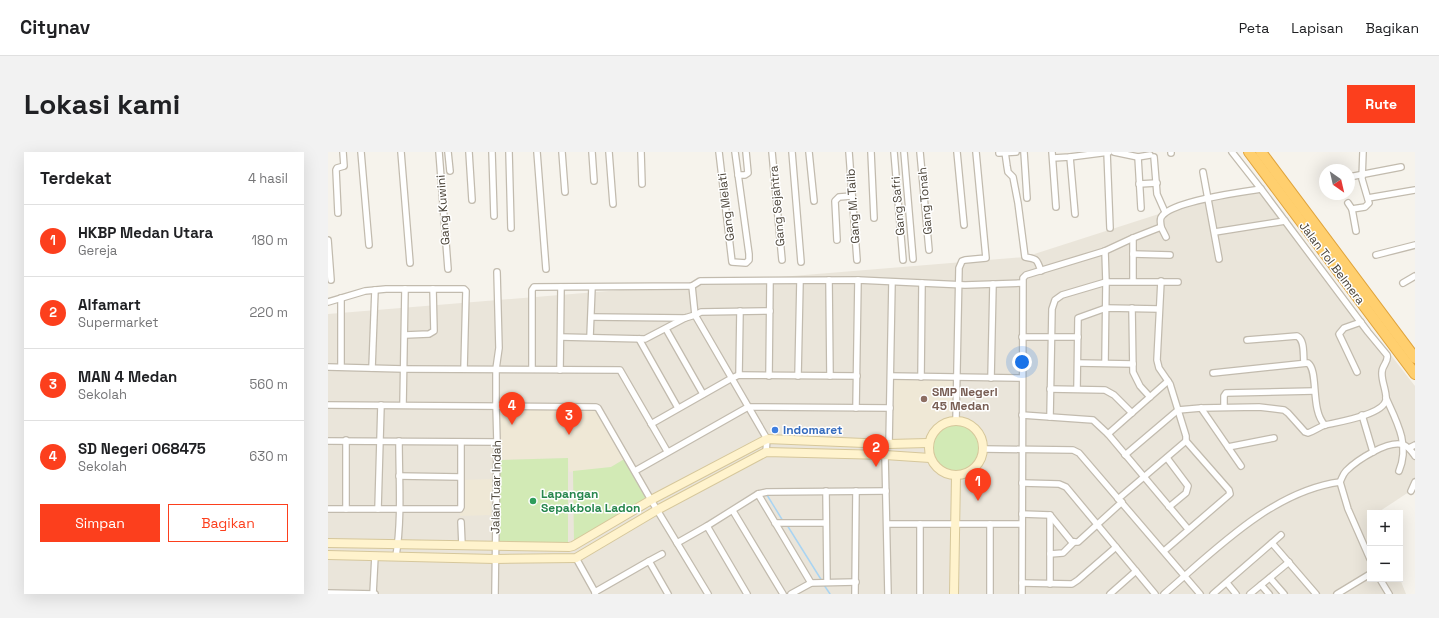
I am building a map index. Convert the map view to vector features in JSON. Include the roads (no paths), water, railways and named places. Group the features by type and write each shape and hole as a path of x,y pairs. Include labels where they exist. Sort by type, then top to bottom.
{"highway":[{"name":"Jalan Tol Belmera","path":"1249,152 1415,374"},
{"name":"Jalan Tol Belmera","path":"1261,152 1415,358"}],"street":[{"path":"338,213 336,170 337,168 344,166 343,152"},
{"path":"361,152 369,246"},
{"path":"400,152 410,263"},
{"name":"Gang Kuwini","path":"439,152 448,269"},
{"path":"448,152 450,171"},
{"path":"469,152 472,200"},
{"path":"492,152 494,216"},
{"path":"509,152 510,228"},
{"path":"537,152 546,269"},
{"path":"562,152 565,192"},
{"path":"592,152 594,181"},
{"path":"609,152 613,204"},
{"path":"641,152 642,184"},
{"name":"Gang Melati","path":"719,152 732,262 746,263 749,260 738,175"},
{"path":"735,152 738,175 748,173 746,152"},
{"name":"Gang Sejahtra","path":"772,152 782,260"},
{"path":"792,152 801,262"},
{"path":"809,152 814,201"},
{"name":"Gang M. Talib","path":"849,152 857,260"},
{"path":"871,152 874,218"},
{"name":"Gang Safri","path":"894,152 903,260"},
{"path":"904,152 913,259"},
{"name":"Gang Tonah","path":"920,152 929,250"},
{"path":"957,152 964,225"},
{"path":"956,420 959,268 962,261 968,259 986,258 976,152"},
{"path":"1016,152 1003,153 1008,172 1013,178 1025,257 1036,259 1041,271"},
{"path":"1024,152 1027,198"},
{"path":"1056,207 1052,155 1070,157 1108,152 1110,228"},
{"path":"1114,152 1138,157 1152,156 1158,194 1165,212"},
{"path":"1232,152 1387,355 1388,358 1382,372 1386,398 1406,447 1415,456"},
{"path":"1352,209 1365,207 1368,205 1368,198 1361,175 1363,152"},
{"path":"1070,157 1075,214"},
{"path":"1138,157 1141,208"},
{"path":"1355,176 1401,167"},
{"path":"1203,172 1219,259"},
{"path":"1139,184 1157,183"},
{"path":"1166,237 1161,228 1160,218 1165,212 1207,197 1261,189"},
{"path":"1368,198 1415,190"},
{"path":"836,240 835,201 839,197 852,196"},
{"path":"1348,203 1352,209 1356,231"},
{"path":"1215,232 1285,221"},
{"path":"1022,594 1023,279 1025,276 1105,251 1133,238 1161,228"},
{"path":"1133,238 1133,281"},
{"path":"328,240 331,280"},
{"path":"1376,255 1415,245"},
{"path":"1105,251 1105,363"},
{"path":"1133,254 1170,255"},
{"name":"Jalan Tuar Indah","path":"495,594 497,442 496,369 499,348 497,272"},
{"path":"1403,283 1415,276"},
{"path":"829,280 830,376"},
{"path":"532,369 532,290 534,287 692,286 700,281 770,282 858,280 959,284 1022,283"},
{"path":"856,408 858,280"},
{"path":"798,376 800,281"},
{"path":"1161,281 1157,360 1159,368 1168,381 1186,436 1186,441 1230,494 1164,551"},
{"path":"769,376 770,282"},
{"path":"889,444 892,282"},
{"path":"1050,417 1052,309 1055,300 1062,295 1106,282 1178,282"},
{"path":"921,377 922,283"},
{"path":"992,378 993,284"},
{"path":"692,286 695,316 767,439 766,452"},
{"path":"560,370 561,287"},
{"path":"590,337 592,287"},
{"path":"328,302 365,291 462,288 466,291 464,369"},
{"path":"403,405 405,335 404,289"},
{"path":"405,335 429,334 434,331 433,289"},
{"path":"372,368 375,290"},
{"path":"341,298 341,367"},
{"path":"1077,389 1078,318 1106,308 1159,309"},
{"path":"1132,308 1133,372 1150,397"},
{"path":"739,375 740,311"},
{"path":"592,316 685,318 695,316 701,312 770,311"},
{"path":"560,337 648,339 685,318"},
{"path":"1357,372 1339,334 1344,328 1361,322"},
{"path":"666,328 703,394"},
{"path":"1022,337 1078,337"},
{"path":"1247,340 1300,337 1302,341 1304,362"},
{"path":"639,339 678,408"},
{"path":"1078,362 1132,364"},
{"path":"1213,373 1304,362 1308,363 1311,365 1312,369 1317,407 1322,423 1325,426"},
{"path":"328,367 404,369 620,370 668,451"},
{"path":"651,424 739,375 857,376"},
{"path":"891,376 1022,378"},
{"path":"1108,434 1168,381"},
{"path":"1050,389 1105,390 1114,395 1132,413"},
{"path":"1224,407 1224,396 1226,393 1314,391"},
{"path":"1125,455 1178,410 1224,407 1259,407 1284,410 1288,412 1305,432 1308,433 1325,426 1336,424 1377,410 1384,405 1386,398"},
{"path":"328,405 596,407 600,410 676,543 708,594"},
{"path":"378,508 380,405"},
{"path":"635,471 748,407 890,408"},
{"path":"1202,408 1241,466"},
{"path":"1022,415 1093,420 1108,434 1188,529"},
{"path":"1362,415 1373,452"},
{"path":"956,420 967,422 976,429 982,438 984,449 981,459 975,468 966,474 956,476 945,474 936,468 930,458 928,443 932,434 938,427 947,422 956,420"},
{"path":"1228,447 1274,438"},
{"path":"328,543 573,546 651,500 767,439 889,444 928,443"},
{"path":"346,440 346,509"},
{"path":"328,441 497,442"},
{"path":"396,556 398,544 399,508 399,441"},
{"path":"1050,554 1063,553 1074,542 1078,542 1120,500 1186,441"},
{"path":"328,509 460,509 461,442"},
{"path":"1367,552 1348,509 1340,482 1345,472 1373,452 1388,445 1396,444 1406,447 1415,445"},
{"path":"1399,471 1406,447"},
{"path":"984,449 1073,450 1079,453 1200,594"},
{"path":"328,555 495,559 576,558 657,510 766,452 884,455 930,458"},
{"path":"884,455 888,594"},
{"path":"1167,458 1188,486 1186,493 1170,507"},
{"path":"399,476 460,478"},
{"path":"954,594 956,476"},
{"path":"1164,594 1246,524 1266,510 1307,490 1340,482"},
{"path":"1411,491 1415,482"},
{"path":"1022,483 1062,485 1097,524 1155,594"},
{"path":"824,582 826,491"},
{"path":"856,491 856,594"},
{"path":"676,543 707,526 758,494 767,492 886,491"},
{"path":"758,494 810,582"},
{"path":"733,510 783,594"},
{"path":"1022,514 1050,515 1071,541 1074,542"},
{"path":"1050,515 1050,584"},
{"path":"461,522 462,545"},
{"path":"775,523 826,523"},
{"path":"886,524 1022,524"},
{"path":"920,524 920,594"},
{"path":"990,524 990,594"},
{"path":"707,526 748,594"},
{"path":"1213,594 1281,535"},
{"path":"1272,543 1316,594"},
{"path":"1022,583 1074,583 1116,547"},
{"path":"576,558 595,593 662,554"},
{"path":"328,593 374,594 375,556"},
{"path":"648,561 668,594"},
{"path":"1250,594 1288,562"},
{"path":"1110,594 1136,571"},
{"path":"1337,594 1367,576"},
{"path":"1270,578 1284,594"},
{"path":"791,594 810,582 856,582"},
{"path":"1382,582 1388,594"},
{"path":"1227,583 1236,594"},
{"path":"1261,585 1269,594"}],"waterway":[{"path":"767,495 783,521"},
{"path":"787,525 822,581"},
{"path":"824,585 830,594"}],"place":[{"name":"SMP Negeri 45 Medan","path":"924,399"},
{"name":"SD Negeri 068475","path":"512,425"},
{"name":"Indomaret","path":"775,430"},
{"name":"MAN 4 Medan","path":"569,435"},
{"name":"Alfamart","path":"876,467"},
{"name":"Lapangan Sepakbola Ladon","path":"533,501"},
{"name":"HKBP Medan Utara","path":"978,501"}]}
